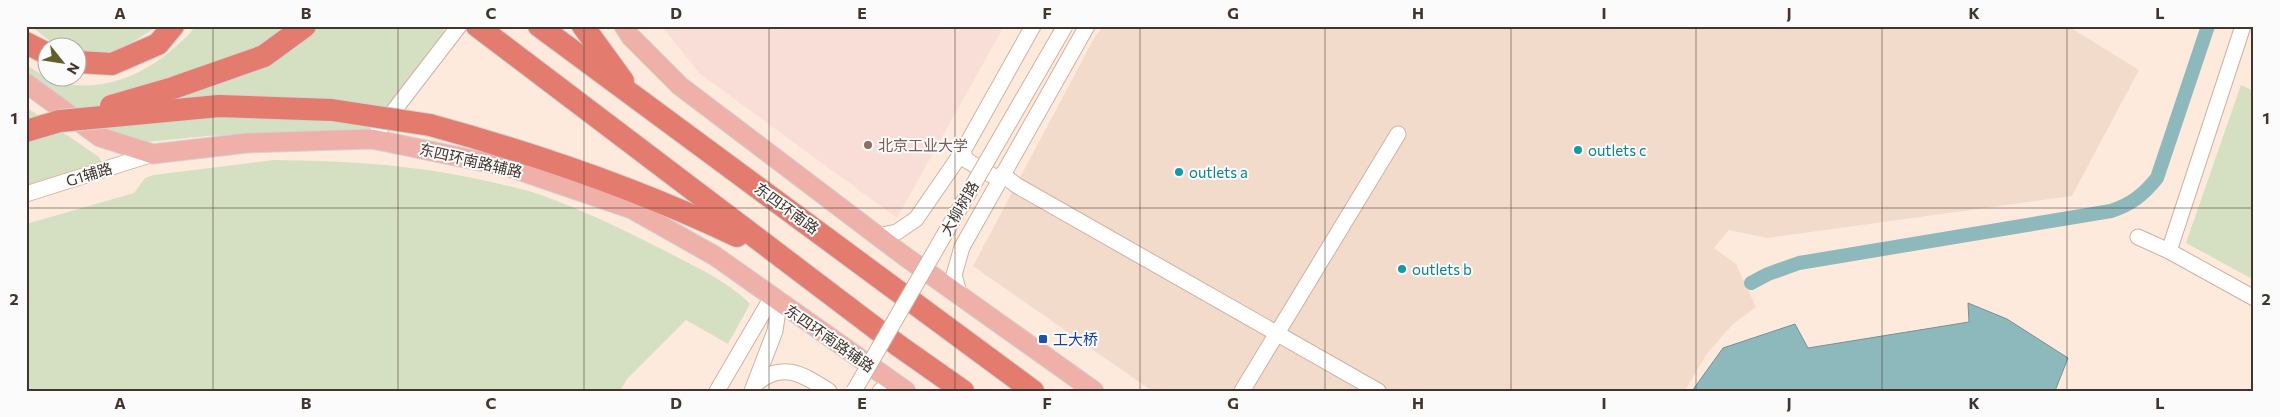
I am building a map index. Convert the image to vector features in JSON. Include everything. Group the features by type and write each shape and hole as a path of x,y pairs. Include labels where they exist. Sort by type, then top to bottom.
{"highway":[{"path":"88,63 112,64 158,44 173,26"},
{"path":"26,131 173,88 264,56 305,26"},
{"name":"东四环南路","path":"539,26 1033,391"},
{"path":"584,26 633,96"},
{"path":"483,31 779,257 963,391"},
{"path":"26,43 38,49"},
{"path":"60,121 219,106 332,110 430,125 514,148 597,176 684,211 779,257"}],"main road":[{"path":"624,26 631,37 680,86 876,236 1094,391"},
{"name":"东四环南路辅路","path":"26,83 100,137 153,154 247,144 372,139 509,167 632,209 715,256 893,388"}],"street":[{"path":"372,139 459,26"},
{"path":"876,236 897,232 916,219 963,152 1033,26"},
{"name":"大柳树路","path":"854,391 1065,26"},
{"path":"960,296 954,275 962,247 1087,26"},
{"path":"2168,251 2243,26"},
{"path":"1242,391 1276,332 1398,134"},
{"path":"963,152 966,160 993,176 1002,174"},
{"name":"G1辅路","path":"26,194 153,154"},
{"path":"1002,174 1016,185 1378,391"},
{"path":"2138,237 2168,251 2254,298"},
{"path":"754,387 775,331 775,299"},
{"path":"717,391 775,299"},
{"path":"754,387 768,374 781,371 808,377 829,391"}],"shaded area":[{"name":"北京工业大学","path":"662,26 1004,26 897,218 699,73"},
{"path":"1103,26 2068,26 2139,70 2072,196 1767,238 1729,230 1714,248 1736,264 1756,307 1732,325 1706,355 1685,391 1152,391 973,266 1093,40"}],"green space":[{"path":"32,26 158,26 114,54 88,54 88,38 46,38"},
{"path":"195,26 440,26 445,31 389,108 365,132 207,136 136,143 115,138 45,88 88,88 88,85 104,84 119,80 148,67 174,48"},
{"path":"26,65 38,73 38,83 26,74"},
{"path":"2241,85 2254,91 2254,280 2186,243"},
{"path":"26,107 99,157 102,164 26,187"},
{"path":"274,160 351,162 426,170 503,185 547,197 610,224 702,270 733,289 750,304 728,344 686,320 627,379 620,391 26,391 26,224 134,193 145,178 153,175"}],"water":[{"path":"1968,303 2007,319 2068,358 2055,391 1692,391 1723,348 1795,324 1808,348 1969,322"}],"waterway":[{"path":"1751,283 1768,274 1799,263 2111,211 2131,202 2142,194 2157,178 2208,26"}],"place":[{"name":"北京工业大学","path":"868,145"},
{"name":"outlets c","path":"1578,150"},
{"name":"outlets a","path":"1179,172"},
{"name":"outlets b","path":"1402,269"},
{"name":"工大桥","path":"1043,339"}]}
